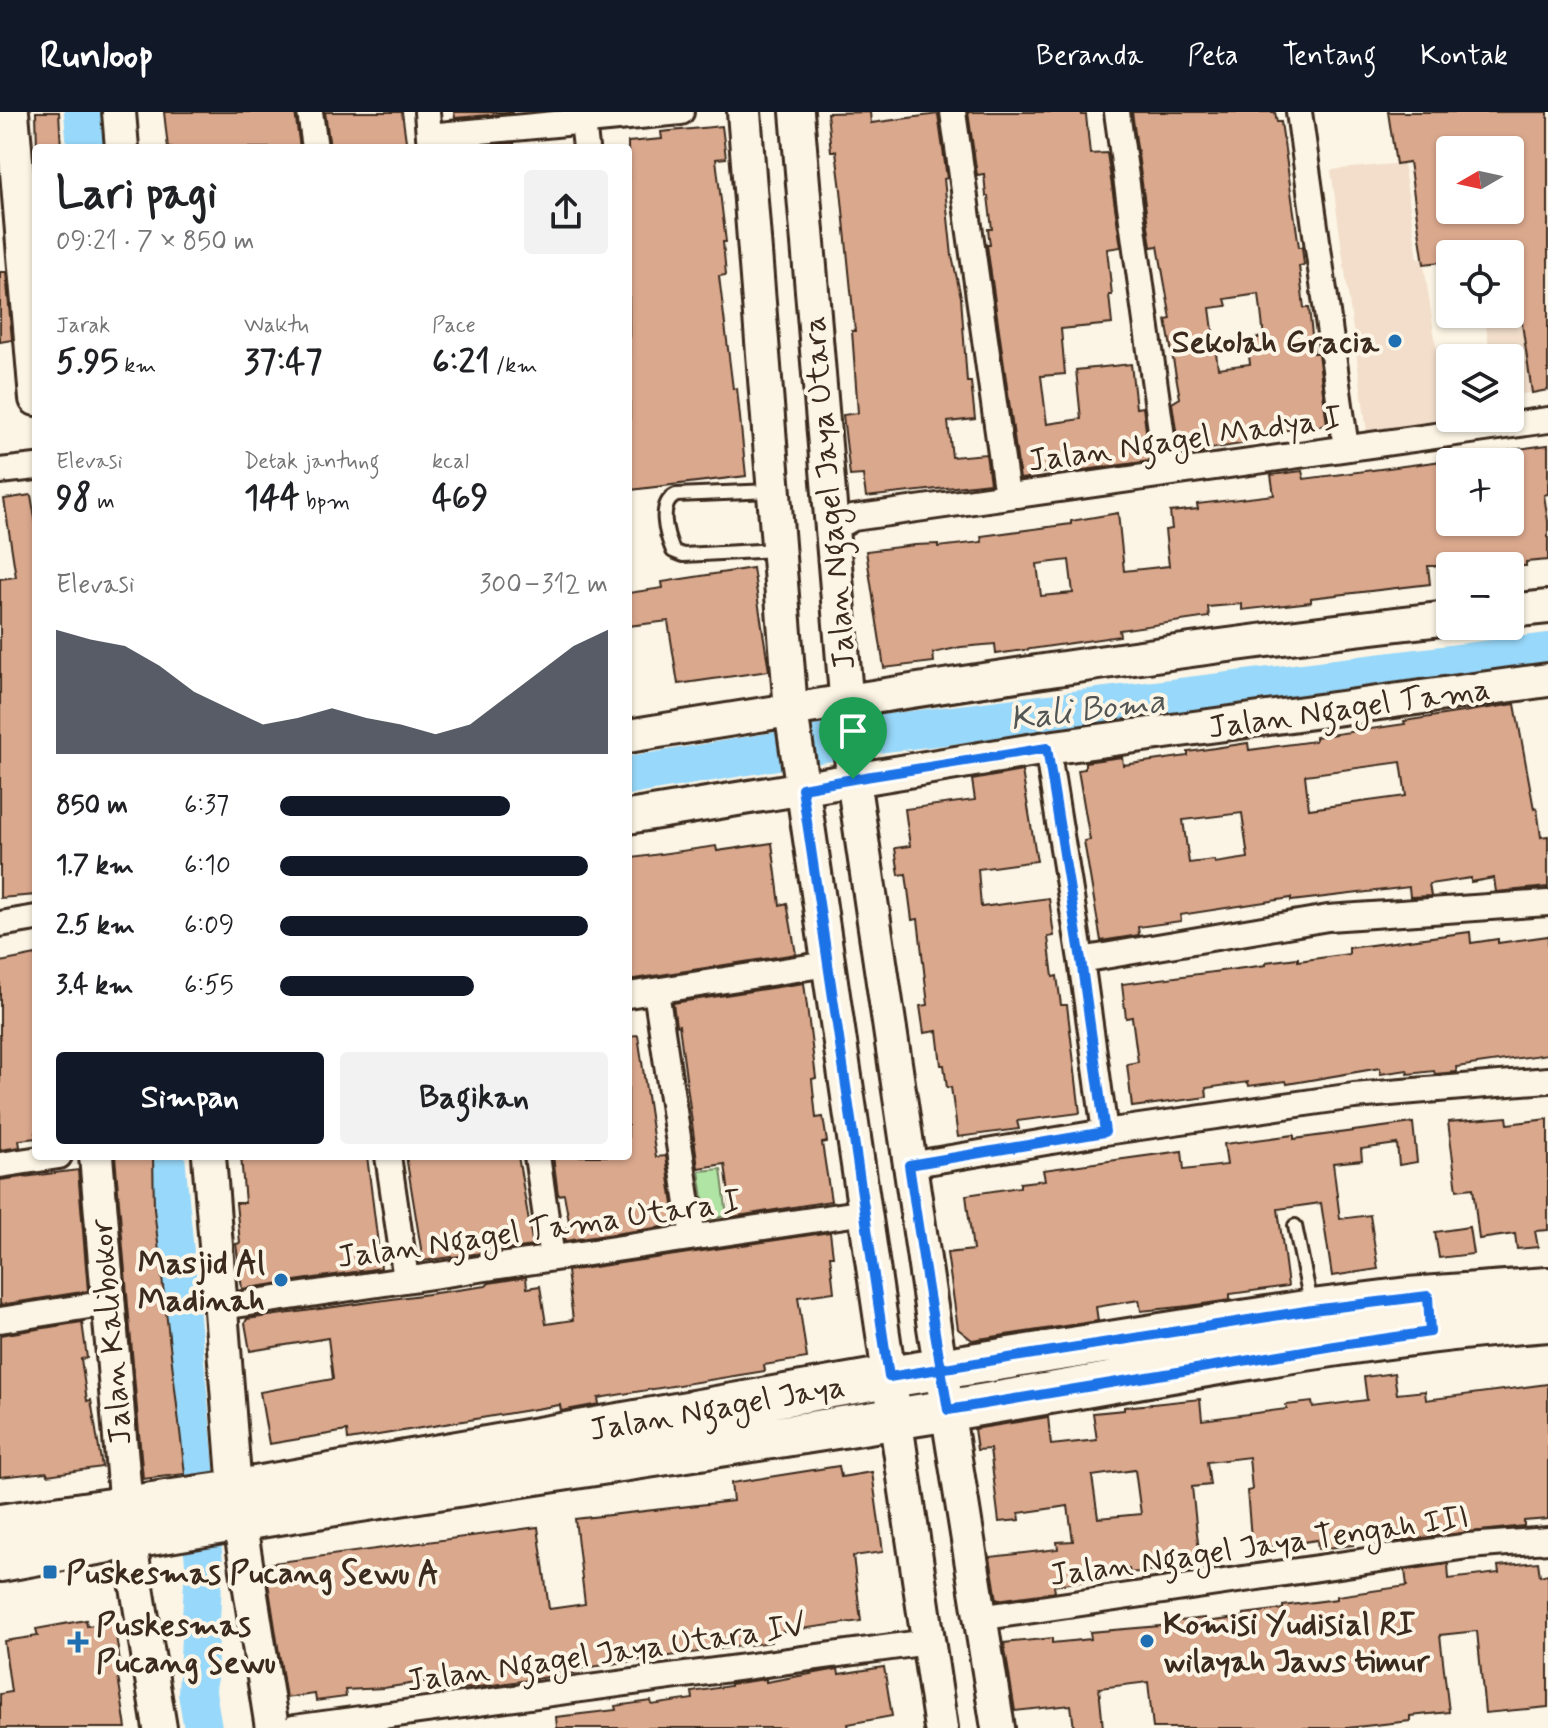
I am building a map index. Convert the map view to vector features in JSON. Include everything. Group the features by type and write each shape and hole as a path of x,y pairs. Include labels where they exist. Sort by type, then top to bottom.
{"main road":[{"name":"Jalan Ngagel Jaya","path":"230,1506 897,1419 1334,1346 1429,1314 1548,1288"},
{"name":"Jalan Ngagel Jaya","path":"230,1506 889,1377 1312,1310 1548,1321"},
{"path":"0,1561 146,1520 230,1506"},
{"path":"0,1525 146,1520"}],"street":[{"path":"12,112 32,351"},
{"path":"119,112 122,144"},
{"path":"310,112 314,144"},
{"path":"429,132 681,112"},
{"name":"Jalan Ngagel Jaya Utara","path":"744,112 792,716 941,1728"},
{"name":"Jalan Ngagel Jaya Utara","path":"797,112 852,770 909,1165 998,1728"},
{"path":"953,112 1007,496"},
{"path":"1117,112 1167,473"},
{"path":"1299,112 1346,448"},
{"path":"583,121 586,144"},
{"name":"Jalan Ngagel Madya I","path":"833,529 853,518 1548,420"},
{"path":"0,471 32,467"},
{"path":"1524,610 1548,607"},
{"path":"632,736 792,716 1319,632 1436,619"},
{"name":"Jalan Ngagel Tama","path":"632,816 801,778 852,770 1047,748 1548,680"},
{"path":"1047,748 1105,1132"},
{"path":"1081,960 1339,918 1548,903"},
{"path":"0,924 32,919"},
{"path":"632,994 828,964"},
{"path":"656,991 693,1237"},
{"path":"909,1165 1105,1132 1362,1095 1548,1080"},
{"path":"0,1165 33,1160"},
{"name":"Jalan Kalibokor","path":"96,1160 108,1303 146,1520 160,1728"},
{"path":"209,1160 222,1307 230,1506 272,1728"},
{"path":"389,1160 406,1279"},
{"path":"538,1160 552,1258"},
{"name":"Jalan Ngagel Tama Utara I","path":"222,1307 866,1212"},
{"path":"0,1320 108,1303"},
{"name":"Jalan Ngagel Jaya Tengah III","path":"979,1618 1460,1548 1548,1540"},
{"name":"Jalan Ngagel Jaya Utara IV","path":"294,1728 928,1642"}],"lane":[{"path":"774,491 676,495 668,499 665,506 667,536 673,551 683,555 778,550"},
{"path":"1295,1226 1312,1310"}],"shaded area":[{"name":"Sekolah Gracia","path":"1548,145 1548,390 1524,394 1524,344 1489,344 1486,328 1524,328 1524,240 1436,240 1436,263 1424,265 1436,345 1436,421 1367,432 1331,170 1403,163 1418,258 1423,259 1410,167 1436,162 1436,224 1524,224 1524,186"}],"green space":[{"path":"721,1169 727,1216 706,1219 699,1171"}],"building":[{"path":"36,112 59,112 61,144 37,144"},
{"path":"164,112 295,112 299,144 168,144"},
{"path":"325,112 402,112 406,144 329,144"},
{"path":"454,112 512,112 512,113 455,118"},
{"path":"870,112 871,123 938,114 947,178 944,179 952,256 961,297 967,382 971,382 975,419 948,422 952,457 986,454 990,483 866,497 863,475 850,476 843,415 858,413 852,331 855,331 836,151 831,151 827,113"},
{"path":"968,112 1081,112 1086,115 1090,154 1107,153 1121,247 1107,249 1112,324 1061,329 1065,374 1041,376 1047,424 1081,419 1076,370 1131,364 1136,408 1143,407 1150,461 1069,472 1069,469 1020,479 987,245 990,245 988,229 992,229 988,196 984,174 977,175"},
{"path":"1132,112 1275,112 1277,122 1281,122 1299,247 1302,247 1304,265 1299,266 1304,308 1309,308 1314,353 1318,353 1327,425 1247,435 1248,443 1180,457 1172,403 1180,398 1166,320 1171,319 1158,246 1151,247","holes":["1259,294 1264,337 1247,339 1250,364 1218,368 1210,308 1227,306 1225,299"]},
{"path":"1388,112 1548,112 1548,390 1532,393 1523,328 1524,240 1436,240 1436,263 1424,264 1409,162 1396,164"},
{"path":"722,126 726,158 716,159 726,242 723,242 726,275 719,276 733,389 737,388 746,476 632,490 632,144 628,142 662,139 661,132"},
{"path":"0,272 6,272 12,340 0,342"},
{"path":"1548,445 1548,494 1544,495 1548,560 1526,562 1524,566 1524,552 1436,552 1436,566 1428,566 1430,584 1311,598 1311,602 1242,610 1242,604 1208,607 1209,617 1119,630 1120,636 996,654 995,644 961,647 933,653 934,662 884,668 866,551 982,542 981,536 1071,524 1071,521 1118,513 1124,571 1169,566 1165,530 1172,529 1170,512 1198,509 1197,504 1274,495 1271,475 1302,471 1304,479 1436,462 1436,536 1524,536 1524,448","holes":["1069,560 1073,593 1041,596 1037,564"]},
{"path":"31,495 32,501 32,895 0,898 0,579 16,577 4,499"},
{"path":"753,568 769,671 678,684 668,621 632,626 632,592 663,588 662,582"},
{"path":"1515,704 1541,837 1548,836 1548,887 1496,892 1494,878 1471,882 1471,878 1429,884 1431,896 1410,897 1409,887 1291,901 1291,898 1180,915 1181,921 1138,927 1139,935 1101,941 1084,841 1090,840 1078,770 1085,769 1085,762 1122,757 1123,765 1188,756 1188,752 1248,743 1249,750 1315,741 1315,737 1405,724 1404,721","holes":["1401,762 1406,796 1309,809 1305,775","1242,813 1248,858 1189,863 1183,820"]},
{"path":"1022,771 1037,861 978,869 981,907 1049,898 1054,936 1048,937 1053,977 1057,976 1061,1005 1067,1005 1080,1113 1017,1121 1019,1129 958,1137 951,1087 947,1088 944,1065 941,1065 937,1031 924,1033 920,1006 928,1005 918,919 912,920 906,874 899,875 895,848 910,846 905,809 975,800 972,780"},
{"path":"772,843 780,905 787,903 796,954 632,979 632,858 716,846 717,851"},
{"path":"1470,932 1471,943 1498,939 1498,943 1548,936 1548,1054 1456,1067 1457,1072 1408,1074 1407,1070 1380,1074 1380,1068 1287,1084 1286,1081 1249,1086 1248,1082 1206,1088 1207,1097 1132,1107 1127,1064 1138,1062 1132,1017 1126,1018 1122,984 1266,965 1266,962 1349,954 1349,948"},
{"path":"32,956 32,1138 19,1140 20,1147 0,1150 0,962"},
{"path":"804,983 816,1078 812,1079 816,1118 823,1117 827,1142 822,1143 831,1201 732,1217 725,1164 698,1168 679,1025 676,1026 673,1003"},
{"path":"638,1035 656,1157 666,1156 676,1225 565,1241 563,1228 570,1227 564,1194 558,1195 554,1160 632,1160 632,1036"},
{"path":"1507,1117 1508,1124 1548,1119 1548,1230 1535,1231 1538,1247 1517,1249 1515,1234 1479,1239 1473,1188 1457,1190 1448,1122"},
{"path":"1413,1123 1417,1162 1399,1165 1397,1144 1361,1149 1362,1160 1333,1163 1340,1219 1370,1215 1378,1269 1332,1276 1321,1203 1278,1209 1288,1286 1230,1294 1230,1300 1189,1306 1141,1311 1139,1300 1096,1307 1098,1321 972,1340 958,1329 947,1253 973,1250 966,1195 1045,1180 1043,1170 1182,1151 1184,1170 1227,1165 1224,1144 1294,1135 1294,1139"},
{"path":"115,1160 153,1160 154,1209 185,1474 143,1479"},
{"path":"241,1160 368,1160 381,1268 242,1289 236,1244 240,1243 236,1203 245,1203"},
{"path":"407,1160 519,1160 533,1246 423,1261"},
{"path":"78,1170 88,1291 0,1305 0,1180"},
{"path":"1469,1227 1473,1254 1439,1258 1435,1232"},
{"path":"830,1232 834,1292 798,1297 807,1358 764,1365 765,1371 598,1398 599,1404 561,1411 560,1405 348,1440 347,1431 269,1444 260,1392 333,1379 328,1338 250,1351 247,1319 486,1286 526,1277 527,1288 540,1286 546,1324 573,1320 567,1271"},
{"path":"82,1322 87,1358 81,1359 102,1467 48,1475 47,1472 0,1477 0,1335"},
{"path":"1394,1373 1397,1394 1425,1391 1426,1400 1548,1384 1548,1519 1524,1521 1524,1526 1397,1541 1395,1531 1352,1536 1353,1545 1318,1549 1317,1540 1252,1550 1247,1491 1252,1490 1249,1457 1207,1462 1210,1485 1192,1487 1200,1561 1130,1573 1129,1569 1086,1573 1087,1581 1054,1585 1055,1592 997,1600 990,1557 1058,1549 1057,1542 1073,1541 1068,1506 1019,1513 1020,1520 999,1522 990,1449 977,1450 974,1429 1048,1417 1051,1445 1097,1440 1093,1413 1200,1399 1202,1420 1287,1409 1286,1405 1312,1402 1313,1407 1367,1400 1364,1377","holes":["1135,1470 1141,1514 1098,1518 1092,1476"]},
{"path":"839,1466 841,1477 872,1472 883,1552 853,1556 861,1621 770,1633 771,1642 576,1669 576,1673 501,1684 463,1689 461,1676 384,1688 345,1690 346,1697 316,1701 315,1694 286,1698 265,1564 538,1527 549,1609 585,1604 575,1519 733,1501 731,1483"},
{"path":"1538,1562 1540,1576 1548,1574 1548,1707 1485,1713 1477,1631 1440,1635 1449,1712 1410,1716 1410,1721 1347,1728 1153,1728 1148,1682 1099,1688 1103,1728 1074,1728 1071,1705 1015,1711 1004,1643 1052,1638 1052,1643 1091,1639 1090,1632 1172,1625 1172,1622 1205,1618 1205,1622 1244,1617 1244,1614 1283,1609 1283,1606 1407,1586 1405,1570 1448,1564 1449,1579 1499,1573 1498,1566"},
{"path":"86,1620 87,1626 114,1622 121,1669 117,1670 126,1728 0,1728 0,1694 11,1692 4,1641 38,1636 36,1629"},
{"path":"884,1667 892,1716 848,1724 849,1728 557,1728 556,1717 616,1710 615,1706 651,1701 652,1705 693,1699 692,1692 730,1684 766,1679 766,1682 838,1669 839,1674"}],"waterway":[{"path":"83,112 86,144"},
{"name":"Kali Boma","path":"632,775 878,734 1548,652"},
{"path":"166,1160 204,1563 197,1693 203,1728"}],"place":[{"name":"Sekolah Gracia","path":"1395,341"},
{"name":"Masjid Al Madinah","path":"281,1280"},
{"name":"Puskesmas Pucang Sewu A","path":"50,1572"},
{"name":"Komisi Yudisial RI wilayah Jaws timur","path":"1147,1641"},
{"name":"Puskesmas Pucang Sewu","path":"78,1642"}],"route":[{"path":"853,779 802,788 889,1377 941,1369 1312,1310 1428,1296 1430,1332 948,1410 941,1369 934,1327 909,1165 1105,1132 1081,960 1047,748 853,779"}]}
